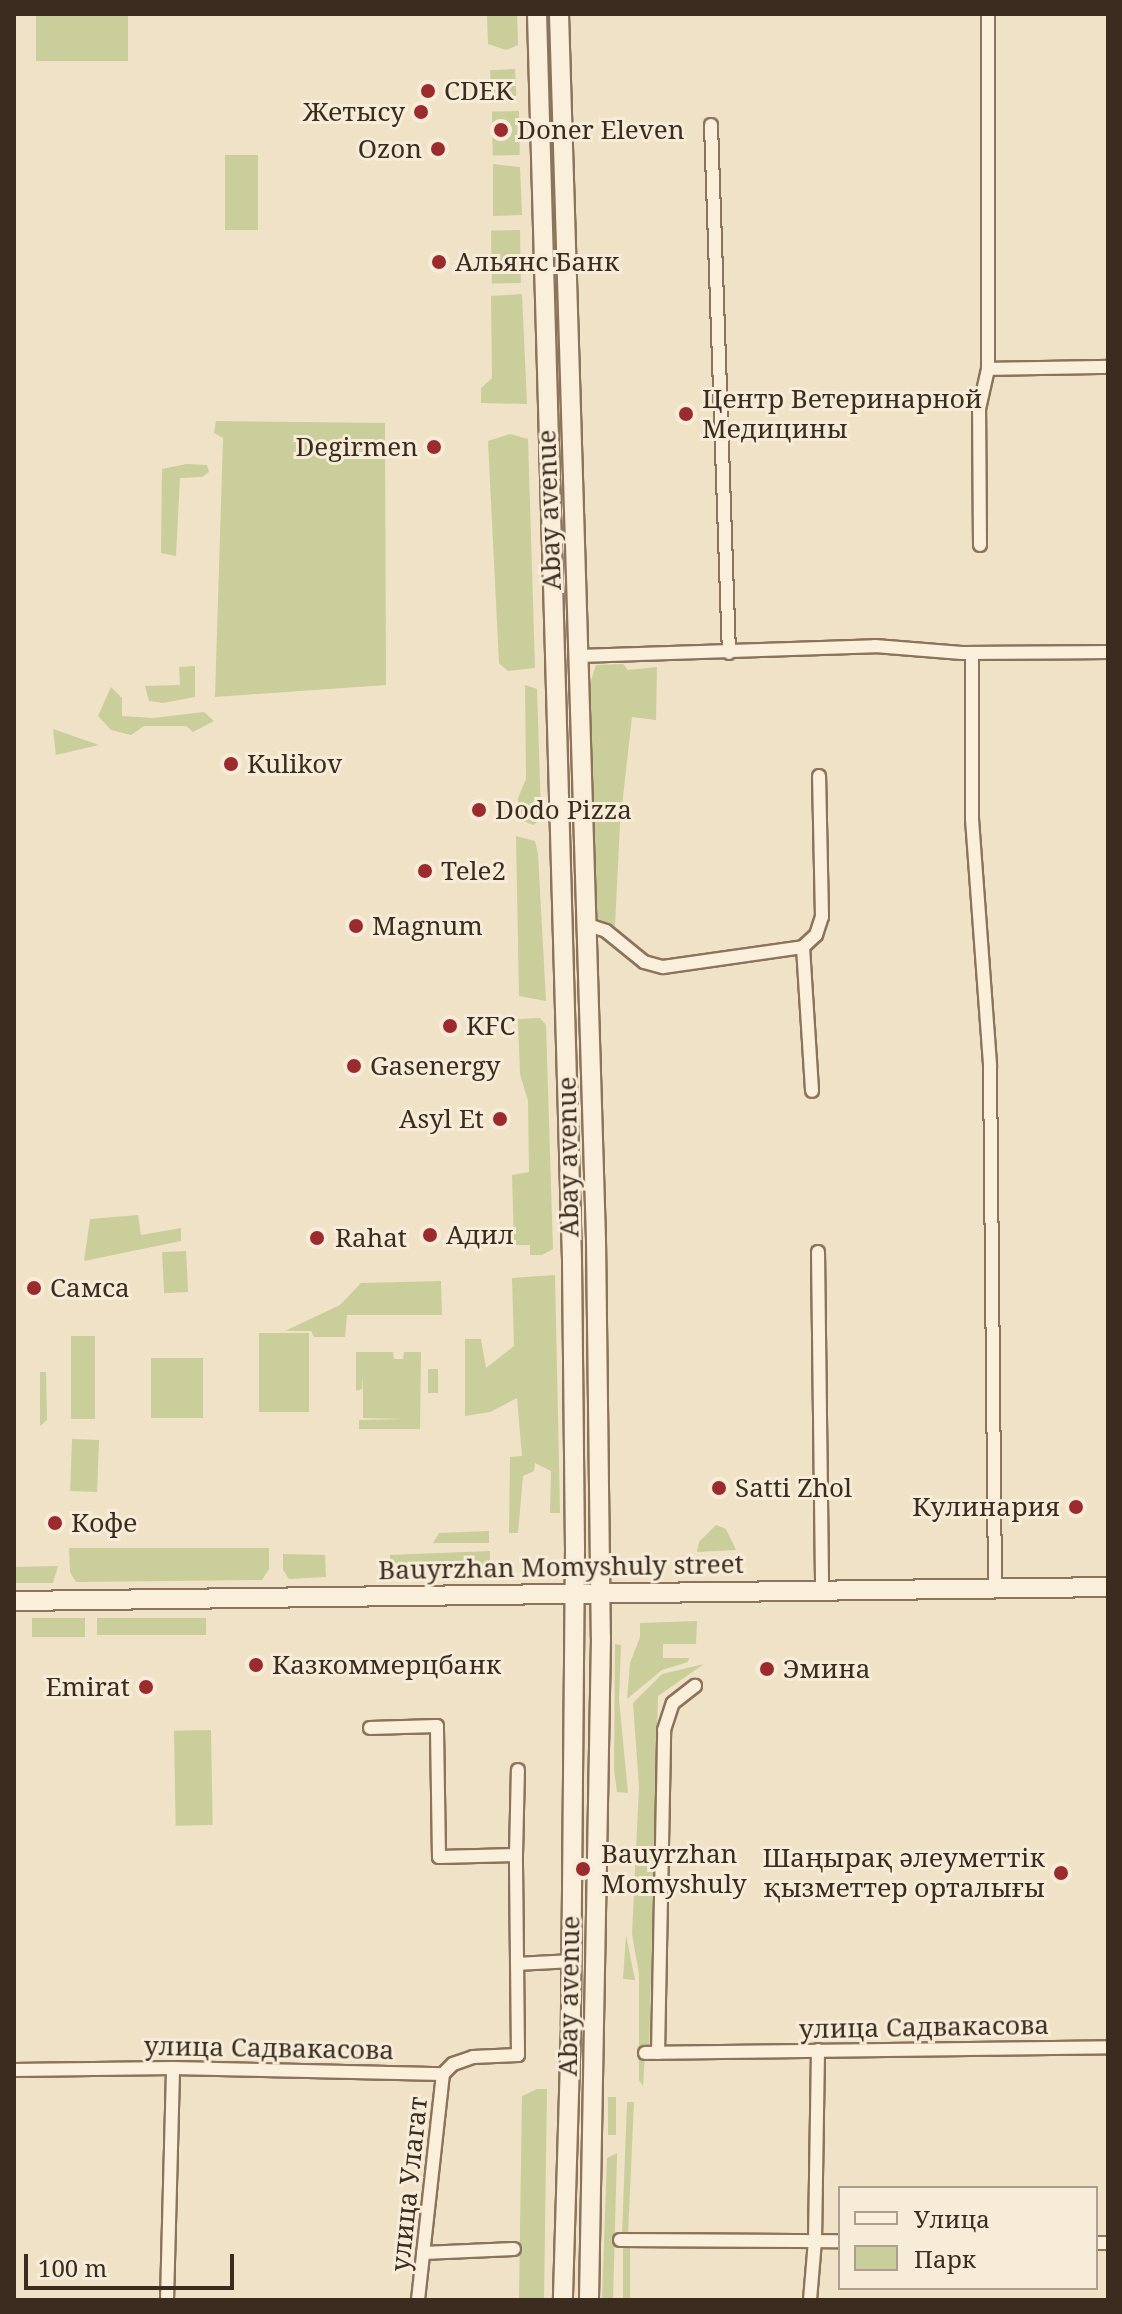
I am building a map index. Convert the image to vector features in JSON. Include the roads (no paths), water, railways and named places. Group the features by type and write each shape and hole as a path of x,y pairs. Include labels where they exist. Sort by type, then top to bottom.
{"main road":[{"name":"Abay avenue","path":"537,14 572,1262 575,1593 572,1961 563,2300"},
{"name":"Abay avenue","path":"559,14 588,925 600,1593 589,2300"},
{"name":"Bauyrzhan Momyshuly street","path":"14,1601 1108,1587"}],"street":[{"path":"980,545 979,409 988,369 988,14"},
{"path":"711,125 729,653"},
{"path":"988,369 1108,367"},
{"path":"579,656 905,646 972,653 1108,652"},
{"path":"972,653 972,819 990,1066 995,1588"},
{"path":"588,925 606,931 644,962 663,967 803,947 816,935 822,917 819,776"},
{"path":"803,947 812,1091"},
{"path":"818,1252 822,1590"},
{"name":"улица Садвакасова","path":"695,1686 673,1703 664,1730 651,2053 1108,2047"},
{"path":"370,1728 437,1726 439,1857 516,1855"},
{"path":"518,1770 517,1964 572,1961"},
{"name":"улица Садвакасова","path":"14,2070 173,2068 443,2074 453,2064 473,2057 518,2055 517,1964"},
{"path":"810,2300 815,2241 818,2050"},
{"path":"167,2300 173,2068"},
{"name":"улица Улагат","path":"418,2300 443,2074"},
{"path":"620,2240 838,2241"},
{"path":"423,2253 514,2249"}],"place":[{"name":"CDEK","path":"428,91"},
{"name":"Жетысу","path":"421,112"},
{"name":"Doner Eleven","path":"501,130"},
{"name":"Ozon","path":"438,149"},
{"name":"Альянс Банк","path":"439,262"},
{"name":"Центр Ветеринарной Медицины","path":"686,414"},
{"name":"Degirmen","path":"434,447"},
{"name":"Kulikov","path":"231,764"},
{"name":"Dodo Pizza","path":"479,810"},
{"name":"Tele2","path":"425,871"},
{"name":"Magnum","path":"356,926"},
{"name":"KFC","path":"450,1026"},
{"name":"Gasenergy","path":"354,1066"},
{"name":"Asyl Et","path":"500,1119"},
{"name":"Адил","path":"430,1235"},
{"name":"Rahat","path":"317,1238"},
{"name":"Самса","path":"34,1288"},
{"name":"Satti Zhol","path":"719,1488"},
{"name":"Кулинария","path":"1076,1507"},
{"name":"Кофе","path":"55,1523"},
{"name":"Казкоммерцбанк","path":"256,1665"},
{"name":"Эмина","path":"767,1669"},
{"name":"Emirat","path":"146,1687"},
{"name":"Bauyrzhan Momyshuly","path":"583,1869"},
{"name":"Шаңырақ әлеуметтік қызметтер орталығы","path":"1061,1873"}]}
